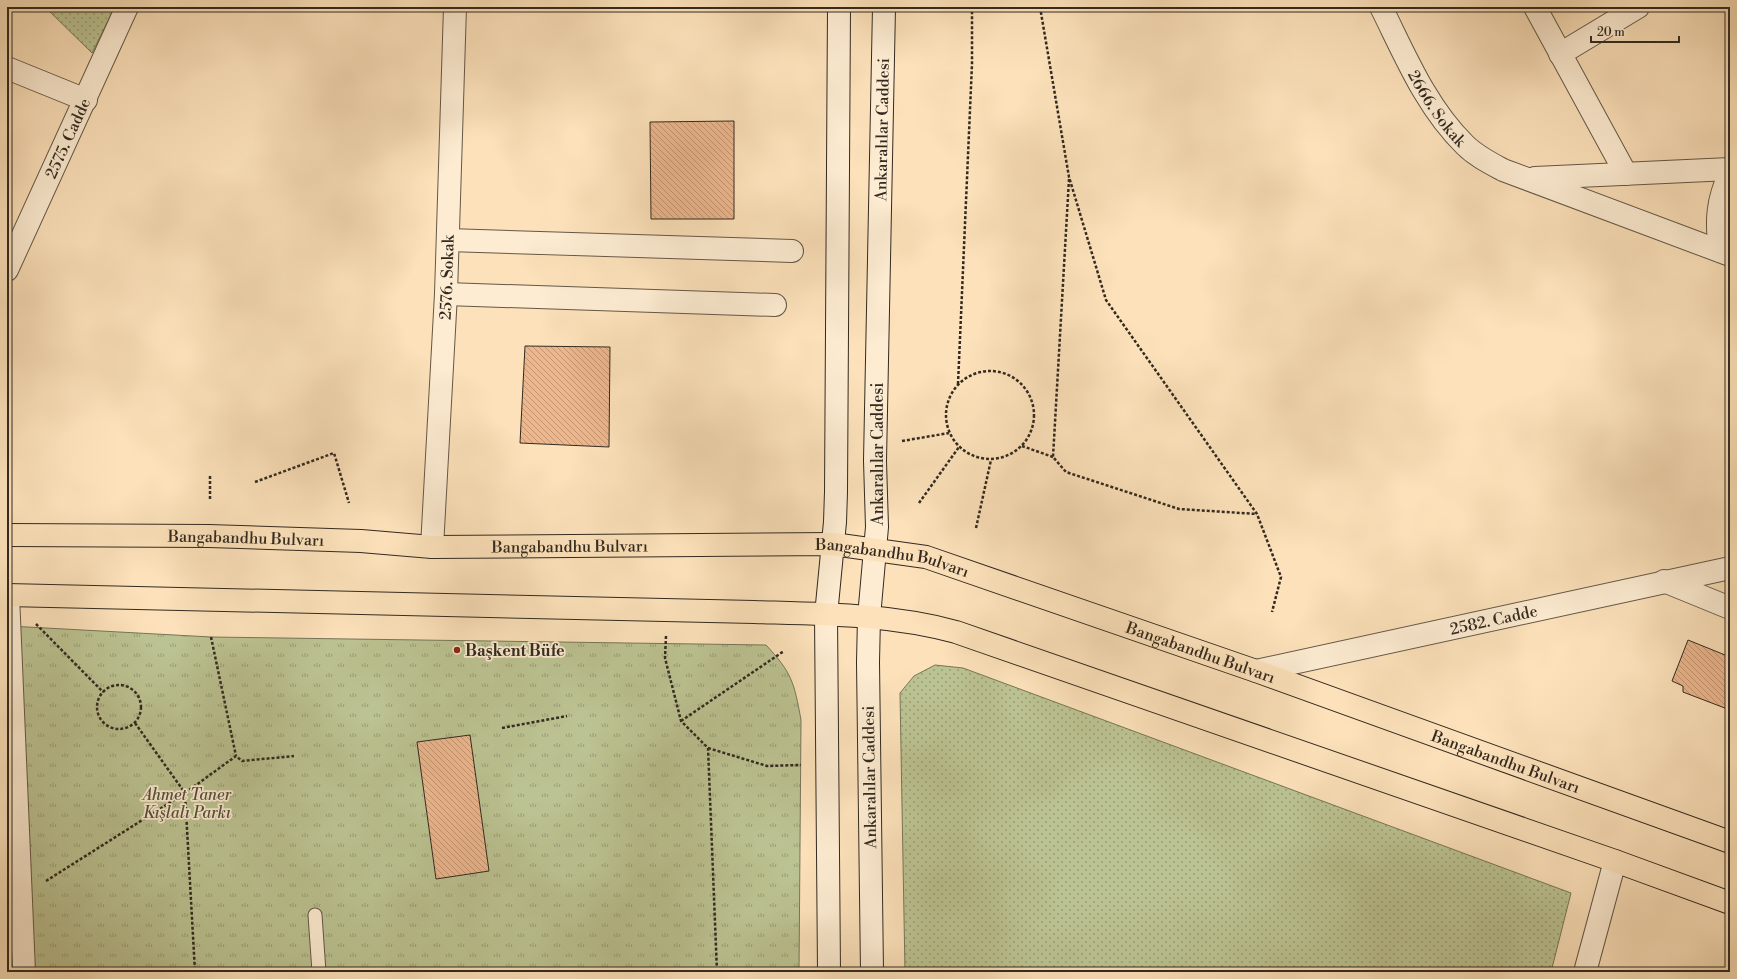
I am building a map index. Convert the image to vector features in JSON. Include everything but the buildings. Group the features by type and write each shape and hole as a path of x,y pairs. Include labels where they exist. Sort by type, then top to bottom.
{"main road":[{"name":"Bangabandhu Bulvarı","path":"7,535 209,536 361,541 432,547 833,544 926,557 1256,671 1730,842"},
{"path":"7,595 826,615 869,617 909,622 956,632 1615,861 1730,903"}],"street":[{"name":"2575. Cadde","path":"7,270 86,100 127,7"},
{"name":"2576. Sokak","path":"432,547 446,294 455,7"},
{"path":"829,972 826,615 833,544 836,492 839,7"},
{"name":"Ankaralılar Caddesi","path":"872,972 868,662 869,617 876,549 878,506 875,462 884,7"},
{"name":"2666. Sokak","path":"1381,7 1421,88 1452,132 1466,146 1484,160 1504,170 1725,253"},
{"path":"1534,7 1626,174"},
{"path":"1560,54 1638,7"},
{"path":"7,68 86,100"},
{"name":"2666. Sokak","path":"1526,178 1730,169"},
{"path":"1725,253 1717,214 1722,192 1730,173"},
{"path":"448,240 792,251"},
{"path":"446,294 775,305"},
{"name":"2582. Cadde","path":"1256,671 1664,581 1730,568"},
{"path":"1664,581 1730,608"},
{"path":"7,595 14,899 24,972"},
{"path":"1585,972 1615,861"}],"lane":[{"path":"315,915 319,972"}],"path":[{"path":"958,384 972,64 972,7"},
{"path":"1040,7 1069,177 1106,300 1257,514 1281,577 1272,612"},
{"path":"1053,457 1069,177"},
{"path":"982,371 1010,375 1021,383 1032,401 1034,408 1034,422 1030,435 1022,446 1008,456 991,460 968,454 959,447 949,433 945,420 946,408 950,395 958,384 969,376 982,371"},
{"path":"894,442 949,433"},
{"path":"1022,446 1053,457 1066,472 1179,509 1257,514"},
{"path":"919,503 959,447"},
{"path":"255,482 334,453 349,503"},
{"path":"976,528 991,460"},
{"path":"210,475 210,498"},
{"path":"36,623 103,692"},
{"path":"666,634 665,658 681,721 708,748 767,766 805,765"},
{"path":"211,637 236,756 242,761 294,756"},
{"path":"681,721 784,650"},
{"path":"117,685 132,689 140,701 141,709 135,722 123,729 116,729 104,723 100,717 97,704 103,692 117,685"},
{"path":"502,728 567,716"},
{"path":"135,722 185,793 195,972"},
{"path":"708,748 717,972"},
{"path":"14,899 185,793 236,756"}],"green space":[{"path":"45,7 115,7 92,53"},
{"name":"Ahmet Taner Kışlalı Parkı","path":"9,626 211,637 766,645 787,671 791,679 801,720 799,972 24,972"},
{"path":"935,665 963,668 1571,893 1551,972 905,972 900,693 914,676"}],"place":[{"name":"Başkent Büfe","path":"457,650"}]}
